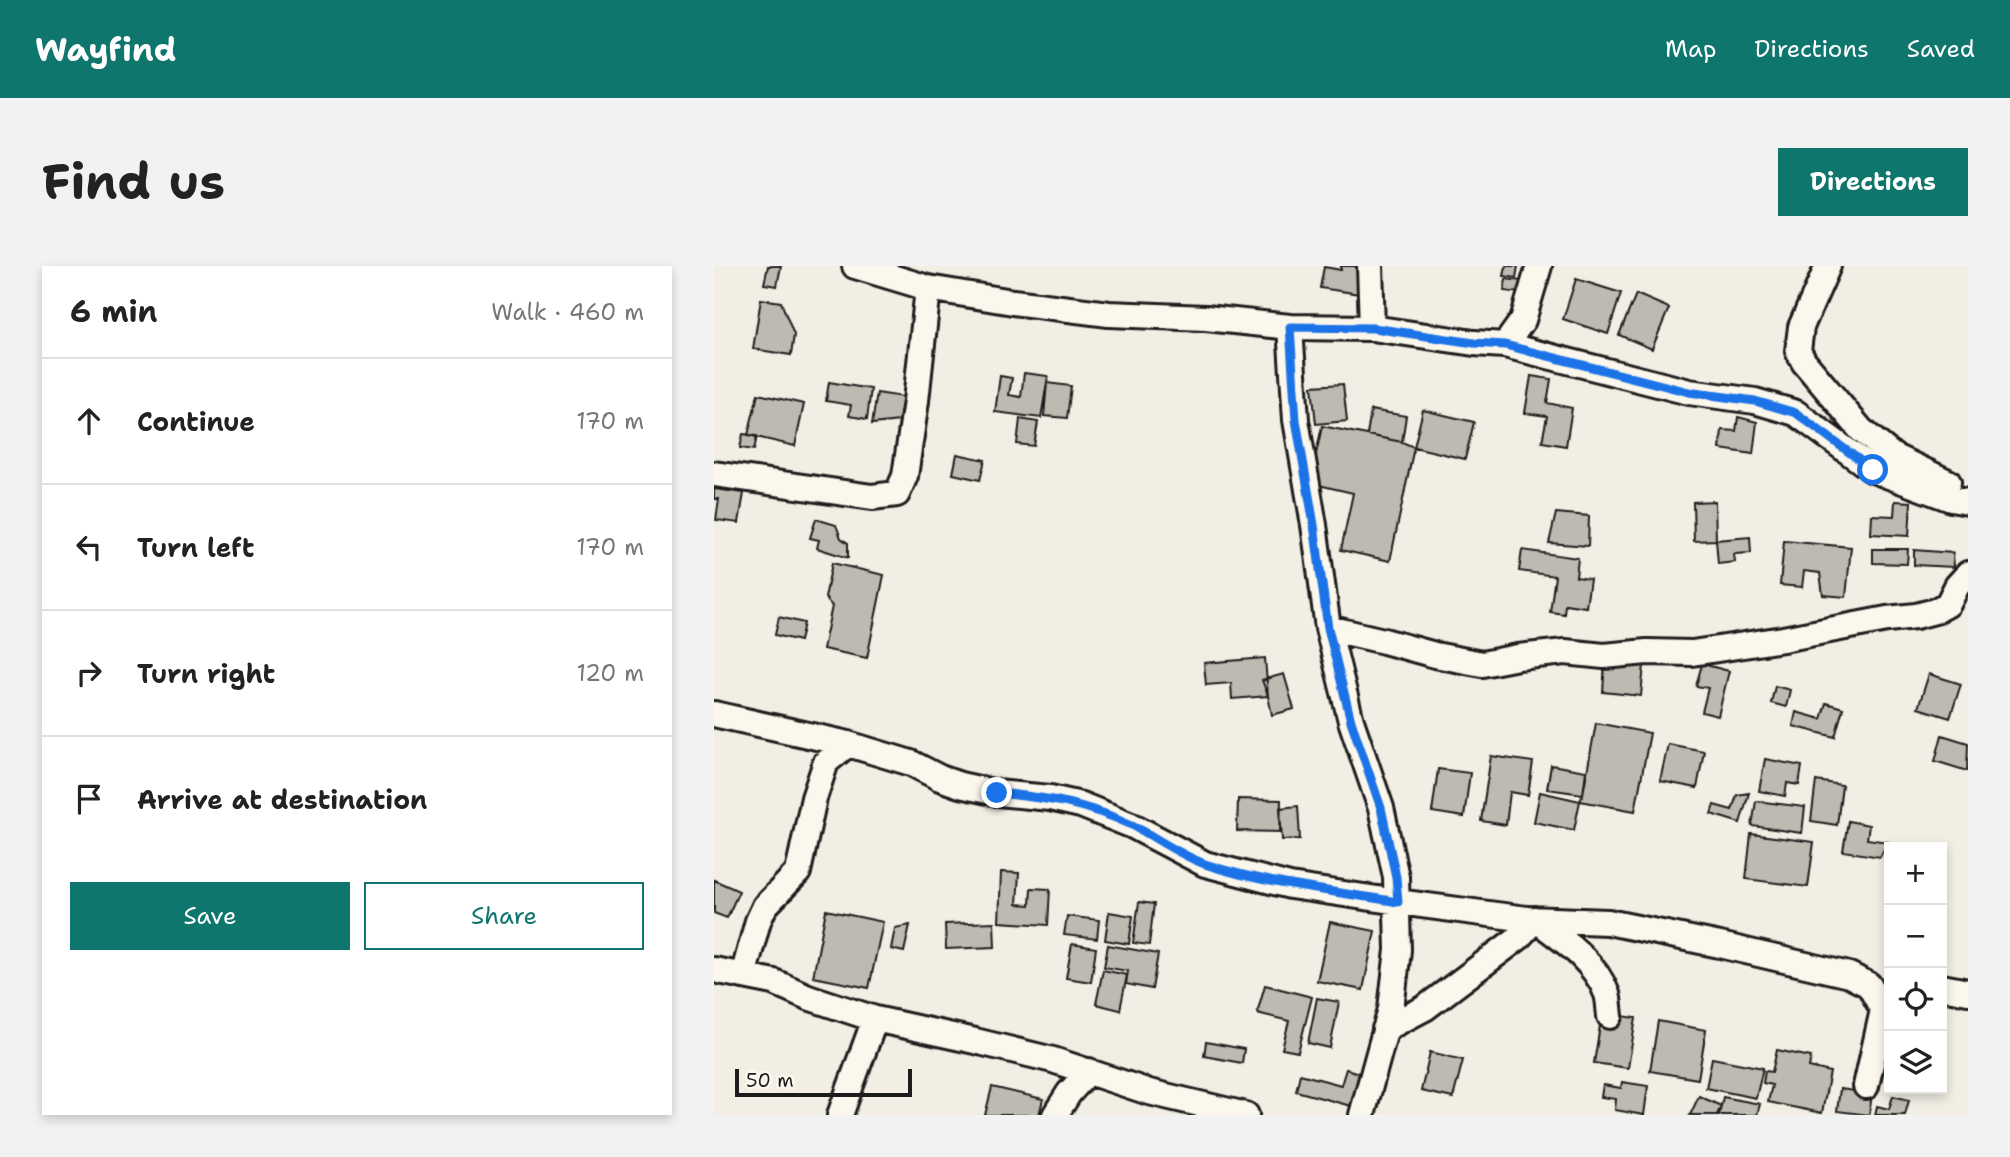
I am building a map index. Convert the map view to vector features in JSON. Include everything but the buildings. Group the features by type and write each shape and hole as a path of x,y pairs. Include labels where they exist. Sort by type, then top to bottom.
{"street":[{"path":"855,266 928,288 1109,314 1206,318 1290,327 1373,328 1505,345 1689,392 1755,401 1796,413 1873,470 1951,499 1968,502"},
{"path":"1370,266 1373,328"},
{"path":"1505,345 1523,320 1539,266"},
{"path":"1828,266 1801,327 1798,351 1804,362 1861,430 1892,456 1968,489"},
{"path":"714,474 872,498 897,494 907,463 928,288"},
{"path":"1290,327 1296,420 1328,628 1351,721 1381,808 1396,877 1398,950 1391,1009 1362,1115"},
{"path":"1328,628 1455,660 1482,664 1565,652 1604,656 1647,652 1692,653 1935,611 1948,604 1957,586 1968,574"},
{"path":"714,714 848,744 911,763 960,785 1081,805 1131,825 1205,864 1290,886 1535,919 1608,922 1879,982 1883,1010 1866,1086"},
{"path":"743,976 758,921 765,906 798,872 814,798 826,762 848,744"},
{"path":"1535,919 1572,947 1594,971 1607,994 1610,1016"},
{"path":"1385,1029 1425,1008 1518,938 1535,919"},
{"path":"714,970 774,982 808,997 875,1019 1053,1060 1149,1092 1246,1115"},
{"path":"1947,988 1968,992"},
{"path":"840,1115 875,1019"},
{"path":"1055,1115 1069,1093 1089,1071"}],"route":[{"path":"997,793 1050,798 1081,805 1131,825 1205,864 1290,886 1398,902 1396,877 1381,808 1351,721 1328,628 1296,420 1290,327 1373,328 1505,345 1689,392 1755,401 1796,413 1873,470"}]}
